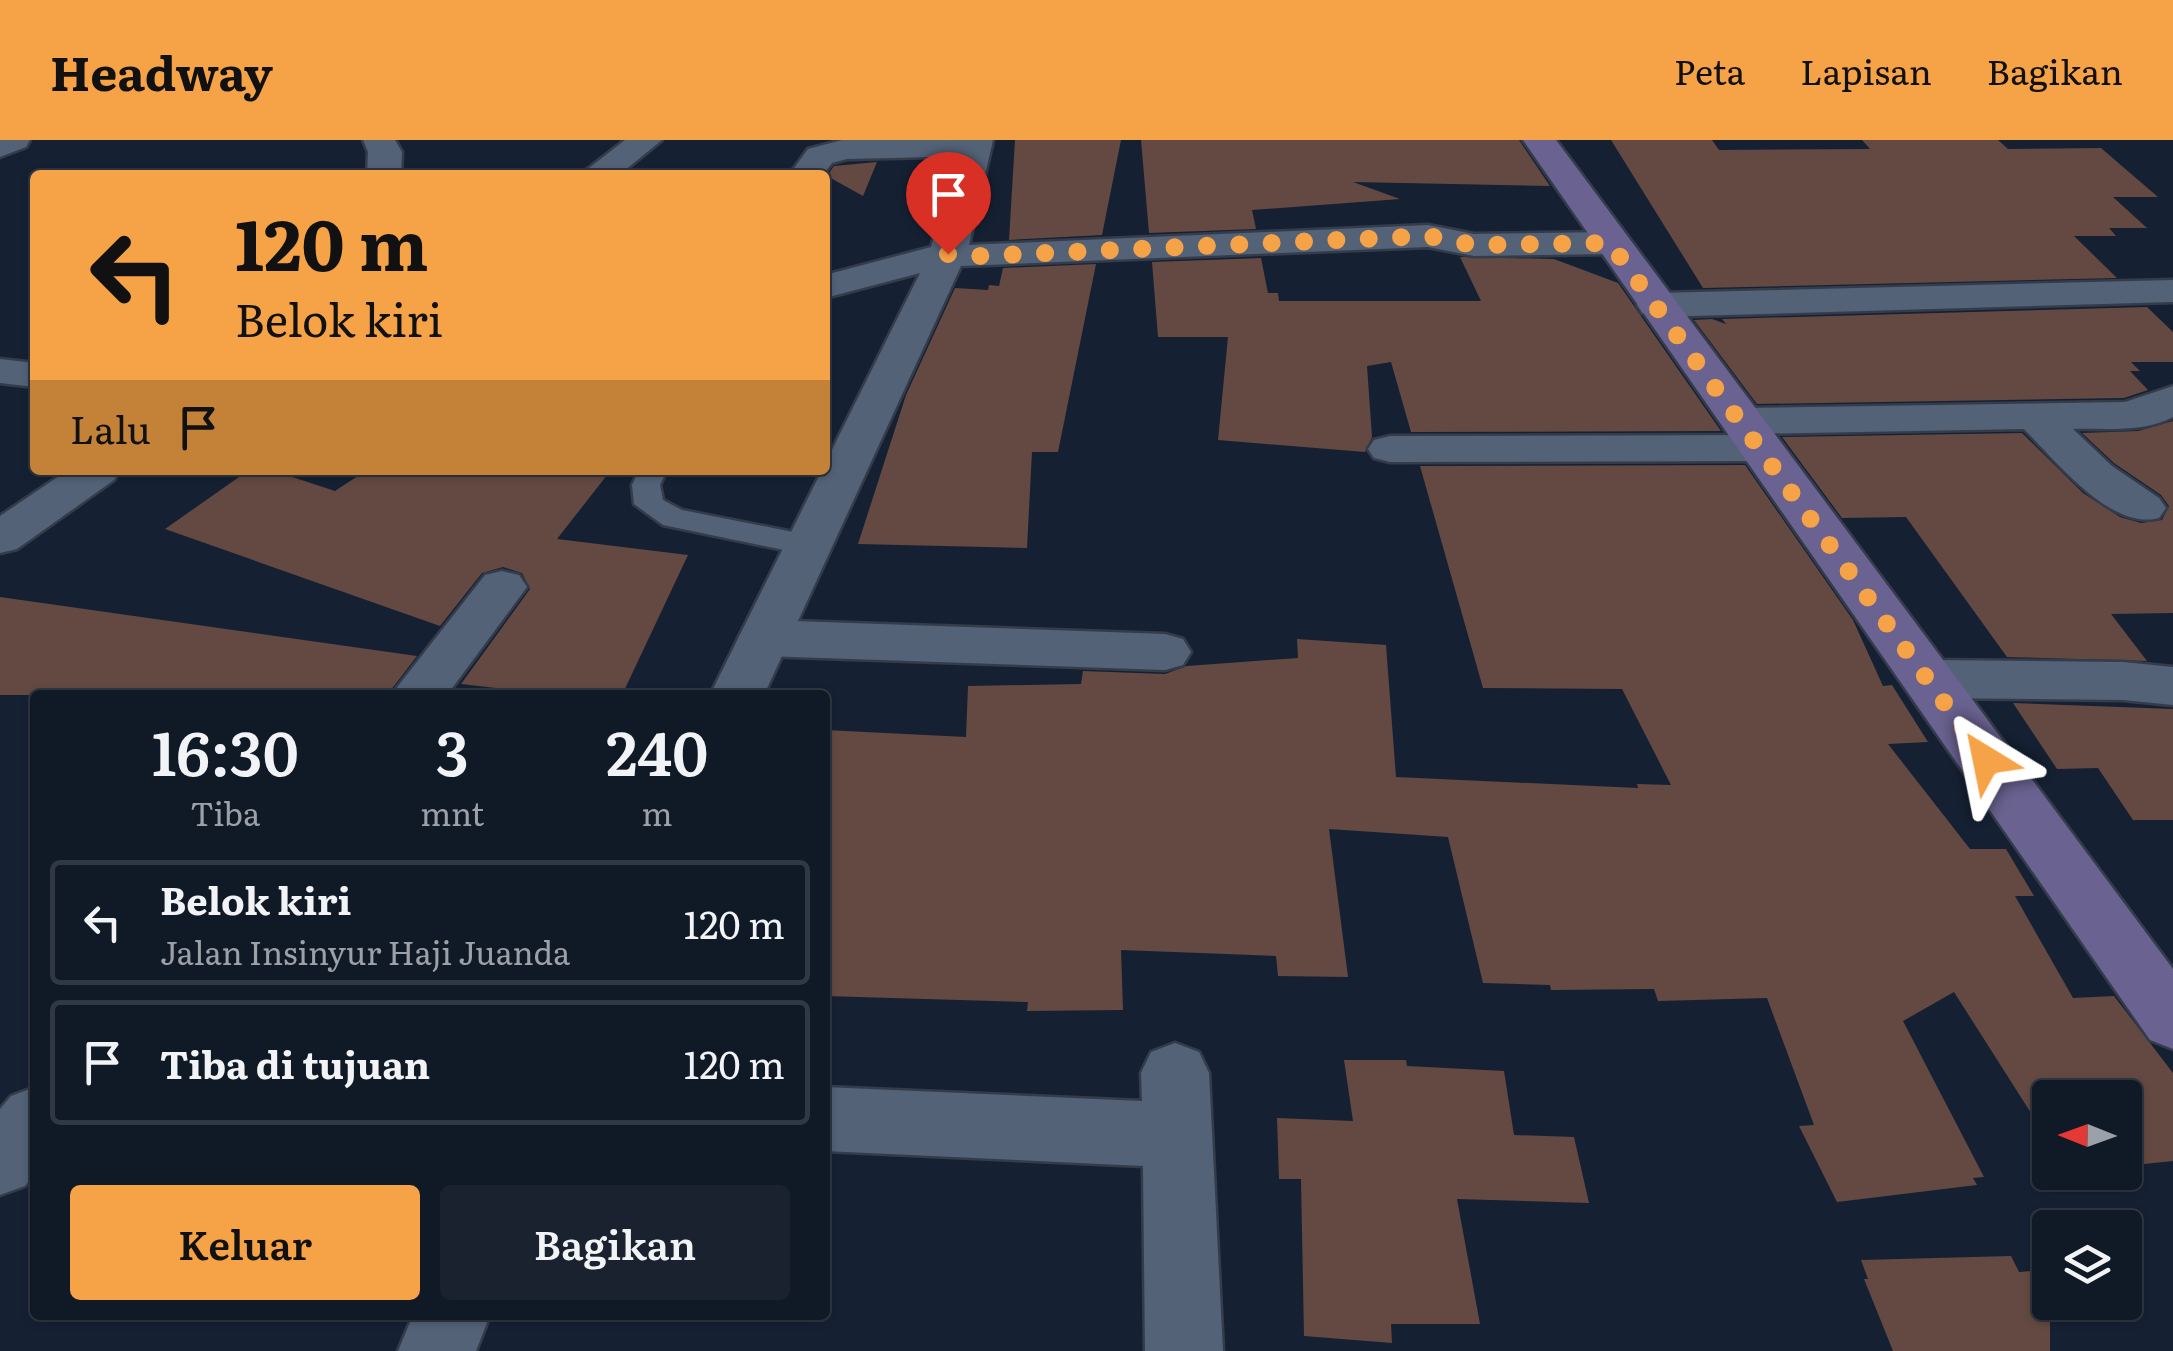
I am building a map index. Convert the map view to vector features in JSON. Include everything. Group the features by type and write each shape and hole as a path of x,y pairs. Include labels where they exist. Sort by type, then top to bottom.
{"main road":[{"path":"1539,140 2173,1020"}],"street":[{"path":"0,147 14,140"},
{"path":"379,140 385,152 384,170"},
{"path":"604,170 646,140"},
{"path":"738,690 948,254 977,143 846,149 820,156 810,170"},
{"path":"830,286 948,254 980,256 1428,236 1474,245 1599,226"},
{"path":"1656,305 2173,291"},
{"path":"1390,448 1753,435 2035,416 2125,416 2150,412 2173,399"},
{"path":"2035,416 2096,476 2143,508"},
{"path":"0,538 91,475"},
{"path":"422,690 502,587"},
{"path":"764,638 1165,652"},
{"path":"1929,679 2123,681 2173,686"},
{"path":"830,1119 1177,1104 1184,1351"},
{"path":"0,1162 30,1125"},
{"path":"437,1351 450,1320"}],"lane":[{"path":"651,475 646,485 649,504 673,518 808,545"}],"building":[{"path":"1015,140 1121,140 1102,235 1009,240"},
{"path":"1141,140 1519,140 1550,186 1353,182 1400,199 1252,210 1256,229 1149,233"},
{"path":"1611,140 1712,140 1719,150 1870,149 1862,140 1998,140 2008,149 2101,148 2158,197 2113,197 2147,228 2109,228 2116,236 2074,236 2117,278 1703,288"},
{"path":"877,162 863,196 830,178 834,166"},
{"path":"1460,257 1554,259 1618,283 1721,431 1411,432 1391,362 1367,366 1372,437 1365,452 1218,440 1228,337 1158,337 1152,262 1261,258 1268,293 1278,293 1279,301 1481,301"},
{"path":"1096,264 1058,452 1032,452 1027,548 858,544 906,395 955,288 988,290 989,285 999,286 1003,268"},
{"path":"2147,307 2173,332 2173,362 2131,362 2140,371 2130,371 2148,390 2124,398 1757,404 1694,320 1712,319 1726,324 1722,319"},
{"path":"2173,421 2173,613 2111,614 2147,661 2007,657 1906,517 1842,518 1782,437 2022,433 2083,493 2120,517 2141,523 2162,520 2169,506 2161,495 2114,463 2082,433 2138,431"},
{"path":"1745,465 1853,620 1883,686 1892,685 1928,742 1888,744 1970,849 2006,849 2034,896 2015,896 2073,998 2114,996 2173,1073 2173,1161 2142,1164 2142,1080 2032,1080 2032,1115 1954,992 1903,1021 1984,1177 1973,1178 1977,1185 1837,1202 1799,1126 1814,1125 1767,998 1658,1001 1654,989 1551,990 1550,985 1483,983 1448,837 1329,829 1348,977 1278,976 1276,956 1121,950 1123,1010 1027,1011 1028,1002 830,996 830,730 966,737 968,686 1081,684 1083,671 1165,674 1187,666 1298,658 1297,639 1386,645 1396,777 1638,788 1637,784 1671,785 1622,689 1483,688 1420,466"},
{"path":"242,475 286,475 335,491 359,475 607,475 557,539 688,555 624,690 503,690 461,684 530,589 522,573 503,567 482,573 440,626 165,529"},
{"path":"0,597 417,656 391,690 30,690 30,695 0,695"},
{"path":"2013,703 2173,709 2173,820 2133,820 2098,768 2057,769"},
{"path":"1344,1060 1406,1060 1407,1066 1504,1071 1514,1135 1574,1137 1589,1203 1457,1199 1480,1324 1391,1324 1392,1343 1304,1336 1301,1179 1279,1179 1277,1118 1353,1121"},
{"path":"2011,1256 2019,1272 2032,1271 2032,1320 2050,1320 2050,1351 1893,1351 1864,1279 1868,1279 1861,1260"}],"route":[{"path":"948,254 980,256 1428,236 1474,245 1610,243 1744,422 1986,760"}]}
